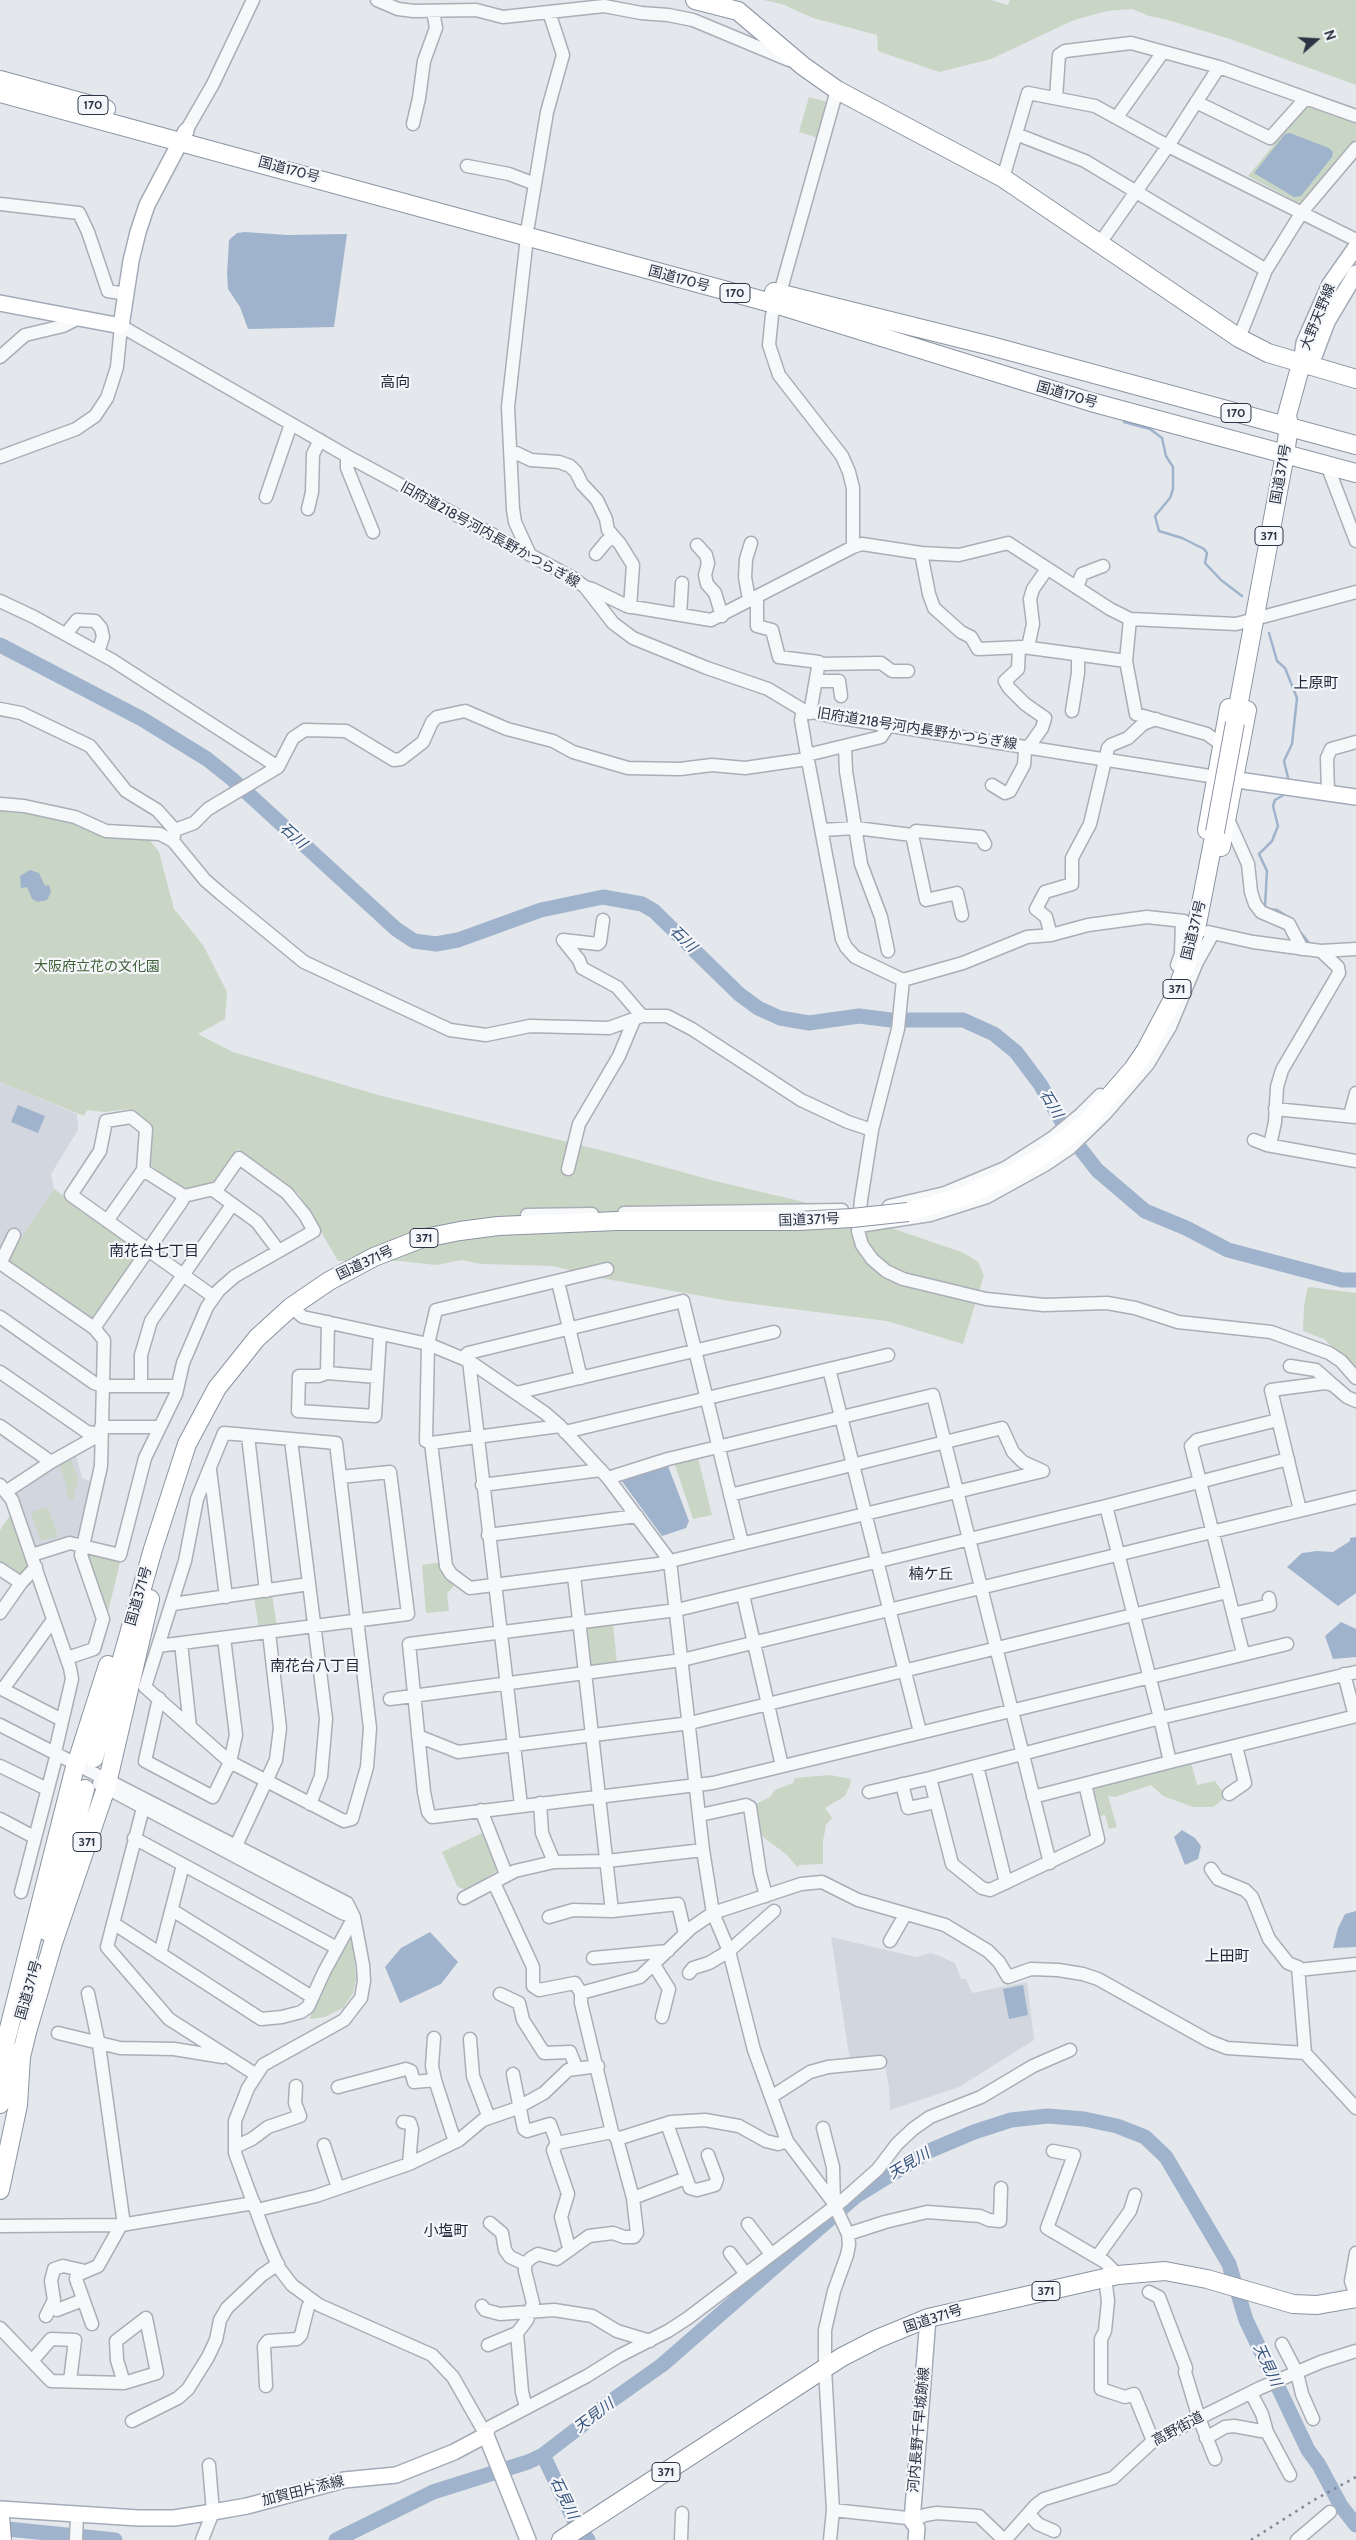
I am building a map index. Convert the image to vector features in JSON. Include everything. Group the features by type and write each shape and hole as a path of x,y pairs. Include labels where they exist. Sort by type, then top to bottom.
{"highway":[{"path":"695,0 738,11 796,60 836,90 1003,178 1239,338 1268,353 1356,379"},
{"name":"国道170号","path":"0,80 184,136"},
{"name":"国道170号","path":"0,93 184,136 440,204 528,231 778,299 991,346 1356,445"},
{"name":"国道170号","path":"778,299 1012,380 1356,473"},
{"name":"国道371号","path":"94,1758 170,1492 187,1444 218,1388 257,1338 290,1307 329,1280 374,1257 420,1239 460,1230 498,1226 617,1221 798,1221 908,1212 967,1195 990,1186 1048,1152 1087,1122 1117,1089 1146,1050 1174,997 1197,924 1216,832 1253,619 1290,426 1298,417 1306,365"},
{"path":"1253,619 1262,631 1206,928 1200,944 1187,959 1185,938 1198,883 1222,745 1244,634 1253,619"},
{"name":"371","path":"0,2172 13,2086 6,2059 65,1761 158,1504 170,1474 187,1444"},
{"name":"371","path":"0,2190 18,2105 21,2057 27,2032 53,1943 107,1783 164,1541 170,1492"},
{"name":"国道371号","path":"0,2104 6,2059 85,1789"},
{"name":"国道371号","path":"561,2540 825,2369 877,2339 928,2318 1111,2276 1165,2271 1207,2278 1292,2304 1317,2305 1356,2298"},
{"path":"0,2515 2,2540"}],"main road":[{"path":"0,303 122,326 136,242 147,205 184,136"},
{"name":"大野天野線","path":"1306,365 1304,343 1330,284 1356,247"},
{"name":"大野天野線","path":"1306,365 1327,322 1356,273"},
{"path":"1216,777 1356,797"},
{"name":"河内長野千早城跡線","path":"916,2540 917,2528 912,2520 928,2318"},
{"path":"486,2435 528,2540"},
{"name":"加賀田片添線","path":"0,2509 77,2517 174,2518 247,2506 344,2480 396,2475 454,2452 486,2435"}],"street":[{"path":"184,136 213,84 253,0"},
{"path":"377,0 398,9 434,11 476,10 503,17 604,6 641,13 668,15 694,20 790,60 796,60"},
{"path":"413,124 424,61 436,28 434,11"},
{"path":"530,555 515,522 513,509 508,407 528,231 547,112 563,55 549,12"},
{"path":"1056,98 1059,54 1065,51 1131,43 1219,67 1356,116"},
{"path":"1117,117 1163,52"},
{"path":"1100,243 1168,146 1219,67"},
{"path":"836,90 769,327 771,358 779,375 842,456 849,472 853,488 853,547"},
{"path":"1003,178 1028,93 1095,106 1168,146 1356,240"},
{"path":"1196,102 1270,138 1306,98"},
{"path":"1016,134 1085,161 1266,270"},
{"path":"1239,338 1266,270 1302,212 1356,148"},
{"path":"467,166 509,174 536,184"},
{"path":"0,204 79,213 88,232 108,291 126,294"},
{"path":"0,357 25,334 63,326 77,319"},
{"path":"0,457 76,429 95,416 108,398 117,367 122,326"},
{"name":"旧府道218号河内長野かつらぎ線","path":"122,326 347,456 573,578 584,587 612,624 633,638 707,668 768,688 806,711 1216,777"},
{"path":"266,497 291,424"},
{"path":"308,509 312,492 313,454 320,440"},
{"path":"510,450 531,460 559,462 570,466 586,488 598,500 606,519 608,530 620,544 633,565 630,607"},
{"path":"347,456 346,468 373,532"},
{"path":"1327,465 1356,541"},
{"path":"596,554 613,537"},
{"path":"751,543 746,559 745,577 748,594 755,598"},
{"path":"584,587 630,607 711,620 862,544 921,553 958,555 1008,543 1110,609 1130,619 1223,625 1356,592"},
{"path":"701,546 708,563 705,575 706,584 715,593 722,616"},
{"path":"921,553 929,594 934,608 961,632 971,637 978,649 1024,647 1126,661"},
{"path":"1077,587 1082,574 1102,566"},
{"path":"992,785 1005,793 1010,791 1024,765 1028,747 1042,728 1045,718 1025,704 1009,688 1005,681 1018,669 1033,624 1030,599 1033,590 1047,569"},
{"path":"680,615 682,582"},
{"path":"755,598 758,626 772,630 779,657 819,662 819,664 881,663 892,671 908,671"},
{"path":"0,601 66,634 112,660 275,769"},
{"path":"1130,619 1126,661 1136,714 1207,734 1222,745"},
{"path":"66,634 77,620 95,621 101,628 104,637 98,652"},
{"path":"1072,711 1078,673 1078,654"},
{"path":"819,664 816,681 801,720 846,948 855,957 903,986"},
{"path":"816,681 839,681 840,696"},
{"path":"0,709 20,713 79,739 90,746 126,791 157,810 206,880 304,962 450,1030 486,1036 530,1026 609,1028 638,1018 666,1016 678,1020 801,1100 848,1122 872,1130"},
{"path":"0,804 24,806 75,817 106,831 174,835 194,823 208,809 275,769 293,738 305,730 346,731 394,760 401,759 424,742 432,722 438,717 458,711 507,729 553,741 573,752 628,768 680,769 712,765 745,768 845,748 881,737 889,725"},
{"path":"1051,935 1046,917 1036,908 1045,892 1072,884 1072,858 1090,824 1105,760 1111,744 1128,738 1143,724 1156,719"},
{"path":"1328,793 1327,758 1331,749 1356,742"},
{"path":"845,748 846,771 861,864 881,917 888,951"},
{"path":"1227,817 1248,864 1251,892 1255,904 1261,912 1289,924 1302,949"},
{"path":"822,830 856,828 912,835 916,831 981,836 985,844"},
{"path":"912,835 926,900 958,894 962,915"},
{"path":"527,1215 860,1209 920,1200 985,1178 1033,1151 1081,1114 1118,1073 1147,1033 1170,986 1181,954 1183,921 1147,917 1088,926 1051,935 1027,937 903,986"},
{"path":"603,920 600,942 598,944 563,940 579,960 582,968 617,988 638,1018"},
{"path":"859,1226 930,1215 987,1197 1045,1165 1070,1148 1105,1114 1148,1064 1170,1027 1197,962 1206,950 1210,933 1302,949 1322,951 1356,950"},
{"path":"1270,1145 1277,1087 1282,1070 1339,973 1338,967 1322,951"},
{"path":"903,986 898,1030 872,1130 860,1209 859,1226 862,1245 872,1259 886,1270 903,1279 986,1299 1044,1305 1107,1303 1135,1308 1178,1322 1271,1332 1329,1353 1341,1361 1356,1378"},
{"path":"568,1170 580,1124 619,1056 638,1018"},
{"path":"1275,1109 1353,1116 1356,1093"},
{"path":"107,1221 144,1170 146,1129 131,1117 106,1121 100,1151 71,1195 107,1221 149,1250 214,1297"},
{"path":"1254,1140 1270,1145 1356,1161"},
{"path":"0,1613 21,1584 34,1561 70,1543 120,1555 145,1458 178,1386 183,1363 207,1307 214,1297 235,1276 314,1231 305,1215 287,1193 239,1158 218,1188 184,1196 144,1170"},
{"path":"213,1190 262,1226 278,1250"},
{"path":"94,1328 149,1250 184,1196"},
{"path":"141,1385 141,1355 151,1321 232,1205"},
{"path":"14,1236 0,1263 94,1328 104,1340 101,1466 81,1546 81,1554 103,1619 94,1649 67,1658"},
{"path":"607,1269 436,1310 428,1344 426,1441 563,1429 707,1398 888,1355"},
{"path":"558,1282 581,1378"},
{"path":"521,1805 482,1485 478,1436 466,1360 468,1353 682,1301 696,1351 742,1543"},
{"path":"290,1307 303,1317 428,1344 466,1360 516,1393 545,1413 563,1429 604,1474 670,1561 698,1785 703,1850 714,1913 729,1951 754,2050 787,2141 835,2206 846,2230 849,2245 834,2292 825,2330 825,2369 833,2510 830,2540"},
{"path":"0,1317 94,1382 103,1386 178,1386"},
{"path":"327,1373 328,1322"},
{"path":"516,1393 774,1332"},
{"path":"377,1377 327,1373 319,1376 299,1376 298,1411 375,1416 380,1334"},
{"path":"1290,1366 1316,1370 1347,1397 1356,1401"},
{"path":"829,1369 920,1732"},
{"path":"0,1372 87,1432 159,1427"},
{"path":"1300,1510 1271,1390 1310,1383 1334,1385"},
{"path":"482,1485 604,1474 933,1395 1050,1864"},
{"path":"1243,1653 1191,1446 1197,1440 1278,1420"},
{"path":"0,1426 51,1462"},
{"path":"431,1442 446,1566 451,1574 470,1588 574,1576 670,1561 1043,1471 1023,1462 1013,1452 1002,1428 730,1496"},
{"path":"21,1892 47,1789 65,1761 62,1720 72,1679 67,1658 34,1561 4,1488 101,1431"},
{"path":"224,1433 291,1440 336,1443 358,1620 372,1702 368,1766 352,1818 344,1821 266,1783 230,1762 145,1687 173,1604 185,1561 197,1499 224,1433"},
{"path":"248,1436 266,1591"},
{"path":"291,1440 326,1719 321,1776 310,1804"},
{"path":"1287,1644 698,1785 432,1817 428,1812 424,1792 409,1644 677,1610 1106,1506 1288,1459"},
{"path":"210,1470 226,1597"},
{"path":"158,1646 408,1614 390,1472 340,1477"},
{"path":"390,1699 682,1660 755,1644 1118,1554 1356,1498"},
{"path":"1106,1506 1170,1762"},
{"path":"488,1535 637,1516"},
{"path":"0,1569 21,1584"},
{"path":"574,1576 590,1737 612,1911"},
{"path":"173,1604 309,1584"},
{"path":"418,1736 458,1752 690,1723 769,1706 1227,1592"},
{"path":"743,1595 782,1766"},
{"path":"1233,1614 1271,1606"},
{"path":"53,1620 2,1688 62,1720"},
{"path":"233,1850 276,1760 280,1728 269,1633"},
{"path":"159,1698 145,1761 213,1798 230,1762 236,1735 224,1638"},
{"path":"181,1643 190,1727"},
{"path":"869,1792 1160,1718 1350,1673 1356,1716 1033,1797"},
{"path":"0,1725 233,1850"},
{"path":"0,1733 65,1761"},
{"path":"1229,1794 1245,1783 1236,1746"},
{"path":"0,1766 47,1789"},
{"path":"977,1766 1006,1883"},
{"path":"930,1778 952,1864 982,1888 990,1890 1050,1864 1098,1839 1085,1784"},
{"path":"107,1783 143,1808 347,1903 354,1917 364,1981 360,1998 353,2011 344,2020 277,2056 263,2065 255,2074 236,2121 235,2147 255,2206 278,2264 292,2285 312,2300 432,2355 453,2377 486,2435"},
{"path":"902,1784 908,1808 936,1802"},
{"path":"540,1803 542,1834 554,1862"},
{"path":"700,1815 746,1805 750,1807 760,1873 766,1896"},
{"path":"143,1808 107,1947 169,2019 255,2074"},
{"path":"480,1810 506,1874"},
{"path":"0,1819 34,1837"},
{"path":"134,1838 337,1948"},
{"path":"464,1898 494,1883 506,1874 554,1862 607,1861 703,1850"},
{"path":"160,1954 183,1865"},
{"path":"1211,1869 1218,1879 1245,1890 1252,1897 1269,1939 1288,1963 1298,1967 1307,2055 1356,2108"},
{"path":"581,1993 640,1977 685,1934 714,1913 802,1884 822,1882 858,1900 904,1915 945,1925 988,1951 999,1962 1008,1977 1031,1969 1058,1970 1083,1974 1098,1979 1200,2036 1227,2048 1307,2055"},
{"path":"488,2345 517,2333 531,2312 533,2303 525,2271 526,2264 538,2254 557,2259 589,2236 613,2233 624,2237 634,2237 637,2233 633,2198 614,2135 586,2022 581,1993 575,1983 539,1990 533,1986 533,1967 494,1883"},
{"path":"549,1917 573,1910 612,1911 678,1904 685,1934"},
{"path":"172,1910 312,1997"},
{"path":"689,1973 693,1968 709,1963 729,1951 774,1911"},
{"path":"890,1941 904,1915"},
{"path":"113,1924 261,2019 282,2018 301,2012 308,2007 354,1917"},
{"path":"593,1958 668,1951"},
{"path":"1298,1970 1356,1964"},
{"path":"654,1965 669,1989 662,2018"},
{"path":"88,1993 99,2044 123,2225 98,2266 77,2275 76,2279 92,2324"},
{"path":"500,1994 519,2003 523,2020 544,2053 570,2052 576,2067"},
{"path":"58,2033 120,2048 174,2049 228,2058"},
{"path":"434,2038 432,2066 455,2142"},
{"path":"470,2039 473,2076 489,2118"},
{"path":"486,2435 490,2426 675,2327 835,2206 878,2169 897,2144 930,2117 981,2096 1033,2066 1070,2050"},
{"path":"1275,2062 1307,2055"},
{"path":"771,2098 810,2072 828,2067 880,2062"},
{"path":"0,2226 123,2225 255,2206 290,2203 408,2164 455,2142 489,2118 519,2107 544,2093 568,2070 576,2067 598,2066"},
{"path":"338,2086 406,2069 410,2071 414,2082 435,2080"},
{"path":"513,2074 524,2128 528,2131 550,2124 557,2143 553,2150 568,2194 561,2217 571,2249"},
{"path":"235,2147 252,2140 268,2127 300,2116 295,2103 296,2086"},
{"path":"557,2143 614,2135 666,2124 705,2120 722,2121 739,2126 766,2142 778,2144 787,2141"},
{"path":"403,2122 410,2123 412,2129 408,2164"},
{"path":"666,2124 690,2188 697,2190 715,2185 717,2179 708,2155"},
{"path":"823,2128 833,2168 835,2206"},
{"path":"324,2145 338,2188"},
{"path":"1053,2151 1074,2154 1048,2228 1117,2271 1111,2276 1105,2331 1101,2339 1101,2389 1125,2397 1134,2394 1153,2441"},
{"path":"633,2198 686,2178"},
{"path":"846,2230 927,2212 980,2216 989,2220 1000,2221 1001,2188"},
{"path":"1097,2257 1130,2211 1135,2195"},
{"path":"490,2223 502,2234 505,2250 510,2257 526,2264"},
{"path":"748,2224 770,2254"},
{"path":"730,2253 745,2273"},
{"path":"1356,2253 1351,2281 1354,2290 1356,2289"},
{"path":"132,2421 178,2398 188,2389 208,2357 216,2340 220,2320 227,2308 262,2275 278,2264"},
{"path":"83,2300 52,2312 54,2300 51,2281 54,2269 63,2266 85,2271"},
{"path":"1149,2292 1159,2297 1186,2368 1185,2372 1199,2418 1215,2459"},
{"path":"266,2386 264,2346 268,2341 297,2339 301,2335 308,2307 312,2300"},
{"path":"482,2306 484,2310 500,2314 566,2311 592,2316 617,2331 650,2340"},
{"path":"0,2328 51,2381 124,2383 157,2373 146,2318 116,2341 117,2360 124,2383"},
{"path":"517,2333 522,2392 526,2407"},
{"path":"32,2361 51,2339 74,2340 70,2382"},
{"path":"1282,2344 1313,2419"},
{"name":"高野街道","path":"1004,2540 1036,2505 1044,2499 1113,2478 1153,2441 1256,2390 1356,2351"},
{"path":"1256,2390 1267,2432 1290,2475"},
{"path":"1206,2438 1225,2427 1234,2426 1267,2432"},
{"path":"202,2540 213,2512 208,2465"},
{"path":"833,2510 912,2520 936,2513 979,2516 1004,2540"},
{"path":"680,2540 682,2512"},
{"path":"1297,2540 1330,2512"},
{"path":"1029,2514 1038,2524 1054,2531"},
{"path":"76,2540 77,2517"}],"shaded area":[{"path":"0,1082 77,1114 78,1130 51,1174 54,1189 5,1262 0,1258"},
{"path":"76,1455 82,1478 93,1482 79,1535 39,1548 33,1546 15,1491"},
{"path":"831,1937 916,1957 931,1953 937,1955 955,1963 961,1979 966,1979 972,1993 1027,1982 1034,2040 959,2087 890,2110 885,2064 850,2061"}],"green space":[{"path":"764,0 991,0 1008,5 1010,0 1356,0 1356,85 1230,39 1149,16 1132,9 1107,11 1074,20 991,59 939,72 878,51 877,35 813,18 782,4"},
{"path":"809,97 827,102 818,138 799,132"},
{"path":"1312,104 1356,120 1356,140 1302,203 1248,176 1306,106"},
{"name":"大阪府立花の文化園","path":"0,809 14,809 147,837 159,852 174,909 203,945 227,992 225,1019 198,1034 233,1052 378,1095 616,1154 715,1181 842,1211 964,1253 978,1262 984,1275 963,1344 887,1321 730,1301 595,1277 553,1266 481,1264 462,1260 436,1265 400,1261 338,1261 299,1194 238,1149 214,1183 185,1189 150,1165 151,1123 128,1109 105,1112 87,1110 84,1116 0,1082"},
{"path":"54,1189 140,1250 95,1319 89,1321 5,1262"},
{"path":"1308,1287 1356,1293 1356,1369 1324,1339 1303,1331 1304,1305"},
{"path":"697,1454 712,1515 693,1519 673,1459"},
{"path":"71,1459 78,1479 73,1500 68,1498 66,1492 68,1491 60,1465"},
{"path":"48,1507 58,1537 40,1540 31,1512"},
{"path":"13,1511 31,1566 20,1577 0,1564 0,1530"},
{"path":"86,1550 121,1558 106,1620 84,1555"},
{"path":"443,1562 458,1582 447,1593 449,1611 426,1613 422,1565"},
{"path":"272,1594 277,1627 259,1630 254,1596"},
{"path":"613,1624 617,1663 587,1666 584,1627"},
{"path":"1191,1762 1197,1785 1215,1781 1226,1797 1213,1807 1193,1807 1163,1796 1151,1785 1115,1797 1108,1796 1117,1827 1109,1829 1105,1815 1099,1816 1091,1789 1094,1785"},
{"path":"830,1775 851,1779 845,1796 825,1808 832,1818 826,1825 823,1841 823,1864 800,1865 797,1867 787,1855 758,1833 754,1805 770,1797 775,1790 793,1783 795,1778"},
{"path":"482,1833 499,1870 465,1890 457,1886 442,1852"},
{"path":"352,1933 356,1979 353,1993 343,2008 325,2017 310,2019 311,2009"}],"water":[{"path":"1290,133 1329,148 1333,152 1332,157 1301,196 1294,197 1254,173 1285,134"},
{"path":"237,233 287,235 347,234 334,327 248,329 240,307 228,289 227,274 229,240"},
{"path":"30,870 39,873 45,886 49,885 51,892 47,900 38,902 32,899 27,887 21,888 20,876"},
{"path":"18,1105 45,1116 38,1133 11,1122"},
{"path":"668,1466 689,1521 686,1528 662,1536 621,1480 625,1476"},
{"path":"1356,1537 1356,1593 1338,1606 1287,1567 1302,1553 1317,1551 1333,1552 1350,1541 1350,1538"},
{"path":"1341,1622 1356,1629 1356,1657 1333,1659 1325,1636"},
{"path":"1182,1830 1195,1838 1201,1846 1198,1859 1185,1865 1174,1837"},
{"path":"1356,1911 1356,1947 1333,1948 1338,1928 1345,1914"},
{"path":"430,1932 458,1962 441,1984 400,2003 385,1967 401,1948"},
{"path":"1023,1985 1028,2015 1009,2019 1003,1989"}],"waterway":[{"path":"1124,422 1150,429 1162,438 1166,456 1173,467 1173,489 1170,498 1155,516 1159,531 1182,538 1204,549 1207,553 1205,563 1221,580 1242,596"},
{"path":"1269,633 1277,661 1285,668 1297,698 1292,744 1284,761 1289,782"},
{"name":"石川","path":"0,645 142,719 207,759 232,779 396,929 414,941 436,944 458,940 541,910 603,897 642,904 654,911 739,994 758,1008 780,1018 809,1023 859,1016 891,1020 963,1020 994,1034 1016,1052 1040,1084 1069,1134 1097,1170 1145,1211 1186,1228 1228,1250 1342,1280 1356,1280"},
{"path":"1287,793 1275,800 1273,806 1278,826 1272,841 1259,854 1267,871 1265,906 1267,909 1277,910 1290,918"},
{"path":"1301,933 1310,944"},
{"name":"天見川","path":"336,2540 433,2492 528,2462 543,2455 586,2422 597,2411 662,2365 856,2196 929,2151 974,2132 1011,2120 1048,2116 1084,2119 1117,2126 1145,2137 1166,2157 1229,2264 1246,2320 1308,2450 1319,2465 1341,2506 1356,2525"},
{"name":"石見川","path":"543,2455 575,2522 588,2540"},
{"path":"8,2529 115,2540"}],"railway":[{"path":"1251,2540 1314,2500 1356,2477"}],"district":[{"name":"高向","path":"395,383"},
{"name":"上原町","path":"1316,684"},
{"name":"南花台七丁目","path":"154,1252"},
{"name":"楠ケ丘","path":"931,1575"},
{"name":"南花台八丁目","path":"315,1667"},
{"name":"上田町","path":"1227,1957"},
{"name":"小塩町","path":"446,2232"}]}
